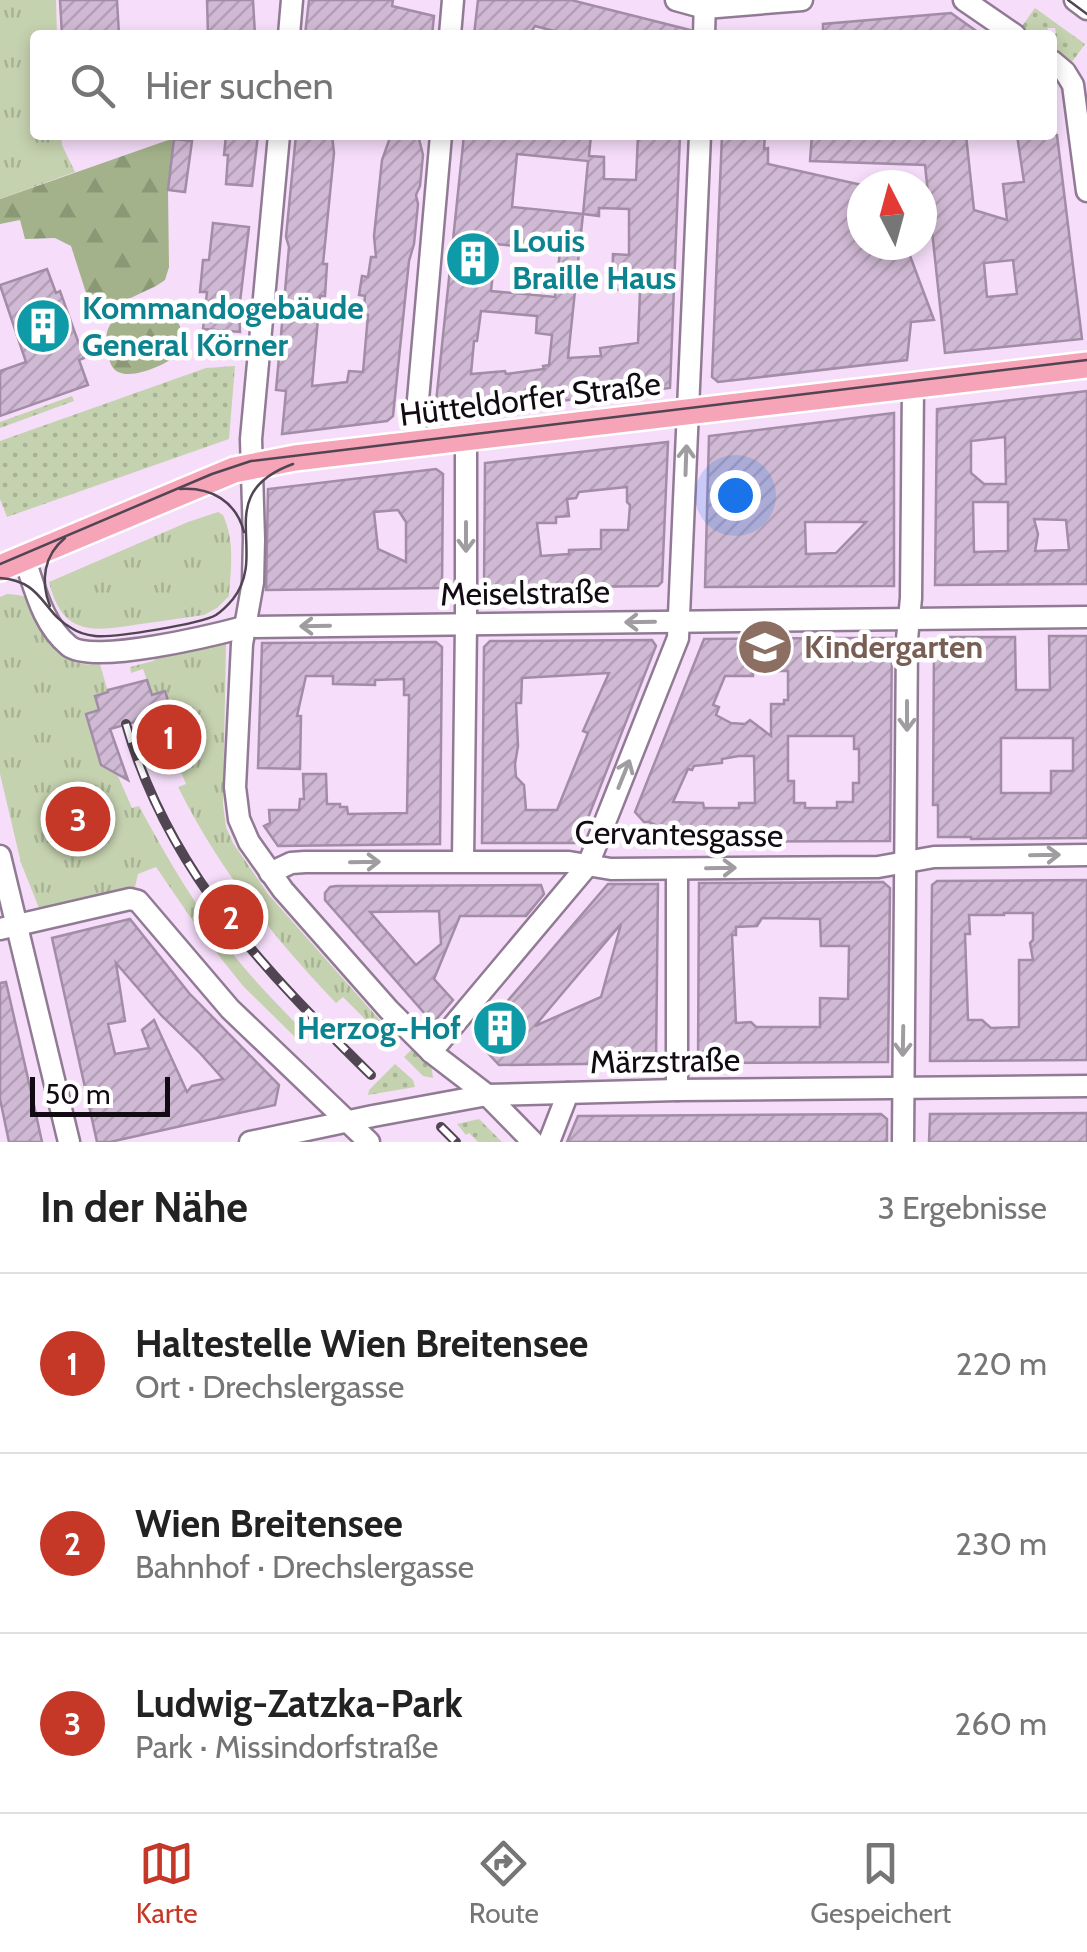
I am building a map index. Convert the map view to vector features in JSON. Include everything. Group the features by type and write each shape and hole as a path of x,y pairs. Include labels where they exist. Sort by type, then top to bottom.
{"main road":[{"name":"Hütteldorfer Straße","path":"12,563 188,488 250,466 1087,365"}],"street":[{"path":"289,30 292,0"},
{"path":"450,30 453,0"},
{"path":"676,0 705,4 802,0"},
{"path":"964,0 1008,30"},
{"path":"1075,0 1087,9"},
{"path":"704,30 705,4"},
{"path":"1057,65 1069,76 1074,91 1087,191"},
{"path":"279,140 251,438 253,582 244,627 236,804 248,842 298,907 389,1010 431,1052 487,1095 533,1142"},
{"path":"414,446 441,140"},
{"path":"431,1052 588,865 678,638 700,140"},
{"path":"903,1142 913,386"},
{"path":"462,860 466,440"},
{"name":"Meiselstraße","path":"12,563 68,646 106,653 244,627 1087,617"},
{"name":"Cervantesgasse","path":"270,872 305,862 569,862 612,869 878,866 934,856 1087,855"},
{"path":"0,856 8,928 69,1142"},
{"path":"676,1090 677,868"},
{"path":"8,928 134,900 230,1009 368,1142"},
{"name":"Märzstraße","path":"250,1142 487,1095 1087,1086"},
{"path":"549,1142 568,1093"}],"green space":[{"path":"0,0 56,0 57,30 30,30 30,140 62,140 75,172 0,199"},
{"path":"1035,8 1085,44 1072,62 1057,51 1055,28 1028,30 1022,26"},
{"path":"174,140 168,190 169,267 165,280 120,303 88,299 71,246 55,238 25,239 20,220 0,224 0,199"},
{"path":"163,306 180,326 184,342 175,345 179,353 138,373 114,369 107,346 110,325 123,314"},
{"path":"235,366 229,439 7,517 0,499 0,441 206,368"},
{"path":"72,396 74,401 0,428 0,422"},
{"path":"218,512 223,515 229,535 231,565 229,596 217,608 204,615 95,629 72,622 55,600 49,582"},
{"path":"7,594 31,600 60,651 76,662 100,664 108,692 96,696 99,710 86,715 101,765 114,767 132,808 139,806 184,885 222,940 306,1034 299,1041 243,986 156,867 138,874 135,887 39,908 21,863 0,774 0,597"},
{"path":"226,644 226,827 268,894 392,1034 397,1042 395,1049 343,997 336,1003 290,953 229,874 178,787 186,784 171,748 165,691 152,695 143,669 131,673 130,667 153,661 167,652"},
{"path":"413,1048 431,1064 433,1078 423,1076 404,1057"},
{"path":"395,1064 413,1080 415,1087 368,1095 369,1090"},
{"path":"479,1119 502,1142 478,1142 457,1124"}],"building":[{"path":"60,0 117,0 119,30 62,30"},
{"path":"207,0 253,0 255,30 208,30"},
{"path":"309,0 393,0 392,6 434,16 433,30 306,30"},
{"path":"478,0 571,0 690,30 550,30 535,26 532,30 475,30"},
{"path":"951,13 975,30 823,30 823,24"},
{"path":"1057,135 1082,339 945,353 935,260 937,170 926,170 925,165 810,161 812,140 967,140 974,210 1007,220 1003,184 1024,182 1018,140 1057,140","holes":["1013,260 1017,294 987,297 984,263"]},
{"path":"174,140 192,141 185,192 168,190"},
{"path":"226,140 257,140 252,186 226,184 228,155 224,155"},
{"path":"296,140 333,140 323,264 327,264 325,296 320,296 312,386 347,382 349,371 363,372 368,315 363,315 365,296 359,295 362,276 368,277 371,257 376,257 374,236 382,160 389,140 419,140 423,155 414,244 393,416 387,421 282,434 286,391 276,390 289,247 286,237"},
{"path":"463,140 591,140 589,156 604,157 604,179 636,180 638,140 680,140 670,388 450,414 435,412","holes":["517,154 588,161 583,214 512,207","599,208 629,209 629,255 613,254 612,289 640,291 638,343 600,348 601,356 568,358 583,214 599,216","496,244 560,251 555,297 491,291","481,311 537,316 536,333 552,335 549,365 506,374 471,374"]},
{"path":"722,140 765,140 768,164 847,182 847,260 912,260 934,320 911,322 907,360 718,382 712,377"},
{"path":"213,223 249,227 240,332 203,329 207,292 200,292 203,260 209,260"},
{"name":"Kommandogebäude General Körner","path":"47,269 56,293 60,291 84,358 79,360 88,385 0,416 0,371 26,362 0,285"},
{"path":"1087,391 1087,584 935,585 937,409","holes":["1005,437 1006,484 984,484 971,473 971,441","973,502 1008,502 1008,551 974,552","1034,519 1066,520 1069,550 1035,551 1038,534"]},
{"path":"894,413 894,586 705,587 709,436","holes":["805,522 866,522 836,553 806,554"]},
{"path":"668,442 662,582 658,586 484,588 485,463","holes":["627,487 628,530 601,530 601,549 541,556 537,523 556,523 556,517 569,516 567,499 576,498 579,492"]},
{"path":"436,469 443,474 442,588 266,590 268,489","holes":["398,510 406,522 406,562 378,549 374,512"]},
{"path":"1049,636 1087,636 1087,838 938,837 938,805 933,805 934,642 940,637 1015,637 1016,690 1050,690","holes":["1001,738 1073,738 1073,771 1051,771 1051,793 1001,793"]},
{"path":"892,638 890,841 670,842 669,831 644,822 635,812 704,639","holes":["753,671 788,671 788,700 771,704 771,736 750,720 745,724 731,723 716,715 719,707 713,705 725,676 753,676","788,736 854,736 854,749 859,749 859,783 853,783 853,802 837,802 837,808 805,808 805,803 794,803 794,781 788,781","754,756 755,803 739,803 739,808 704,808 703,803 673,802 688,769 722,763 722,759"]},
{"path":"652,640 656,646 578,843 482,843 484,647 490,641","holes":["609,673 583,731 588,733 557,810 526,810 524,785 516,777 515,764 516,703 521,703 522,678"]},
{"path":"436,642 442,647 440,844 278,846 264,826 270,823 269,810 299,810 300,799 304,799 303,774 326,774 327,804 347,807 348,814 407,813 409,695 404,695 404,679 375,680 375,685 333,684 333,676 306,676 297,716 301,716 300,769 258,768 262,643"},
{"path":"147,680 152,695 165,691 180,740 168,761 152,717 110,729 128,780 101,765 86,714 99,710 95,696"},
{"path":"1087,880 1087,1060 930,1061 932,885 937,881","holes":["1033,913 1033,960 1019,960 1019,1027 991,1028 982,1020 968,1020 965,934 970,934 969,915"]},
{"path":"883,882 890,888 888,1062 698,1063 699,883","holes":["762,918 820,919 821,946 849,946 848,999 820,998 820,1027 756,1027 751,1022 736,1023 732,935 736,935 736,927 757,926"]},
{"path":"608,884 658,884 656,1063 499,1065 475,1039","holes":["621,924 601,997 535,1026"]},
{"path":"541,885 544,894 526,916 460,916 434,979 453,1000 433,1023 325,900 325,893 336,886","holes":["439,911 441,944 416,965 370,912"]},
{"path":"130,919 189,993 279,1085 275,1105 97,1142 52,938","holes":["116,963 199,1052 223,1079 192,1086 187,1092 154,1020 142,1030 149,1048 115,1054 108,1024 125,1021"]},
{"path":"6,982 42,1142 9,1142 0,1099 0,983"},
{"path":"1087,1113 1087,1142 929,1142 930,1114"},
{"path":"881,1114 887,1119 887,1142 567,1142 578,1116"}],"tram line":[{"path":"1068,0 1087,14"},
{"path":"0,564 251,461 1087,360"},
{"path":"0,578 26,585 63,622 89,635 137,633 207,619 233,599 243,581 247,508 254,491 268,476 293,464"},
{"path":"180,489 221,498 235,512 244,532"},
{"path":"50,606 46,569 52,552 65,538"}],"railway":[{"path":"126,724 144,777 167,826 224,916 294,997 371,1075"},
{"path":"441,1127 456,1142"}],"place":[{"name":"Louis Braille Haus","path":"473,259"},
{"name":"Kommandogebäude General Körner","path":"43,326"},
{"name":"Kindergarten","path":"765,647"},
{"name":"Haltestelle Wien Breitensee","path":"169,737"},
{"name":"Ludwig-Zatzka-Park","path":"78,819"},
{"name":"Wien Breitensee","path":"231,917"},
{"name":"Herzog-Hof","path":"500,1028"}]}
